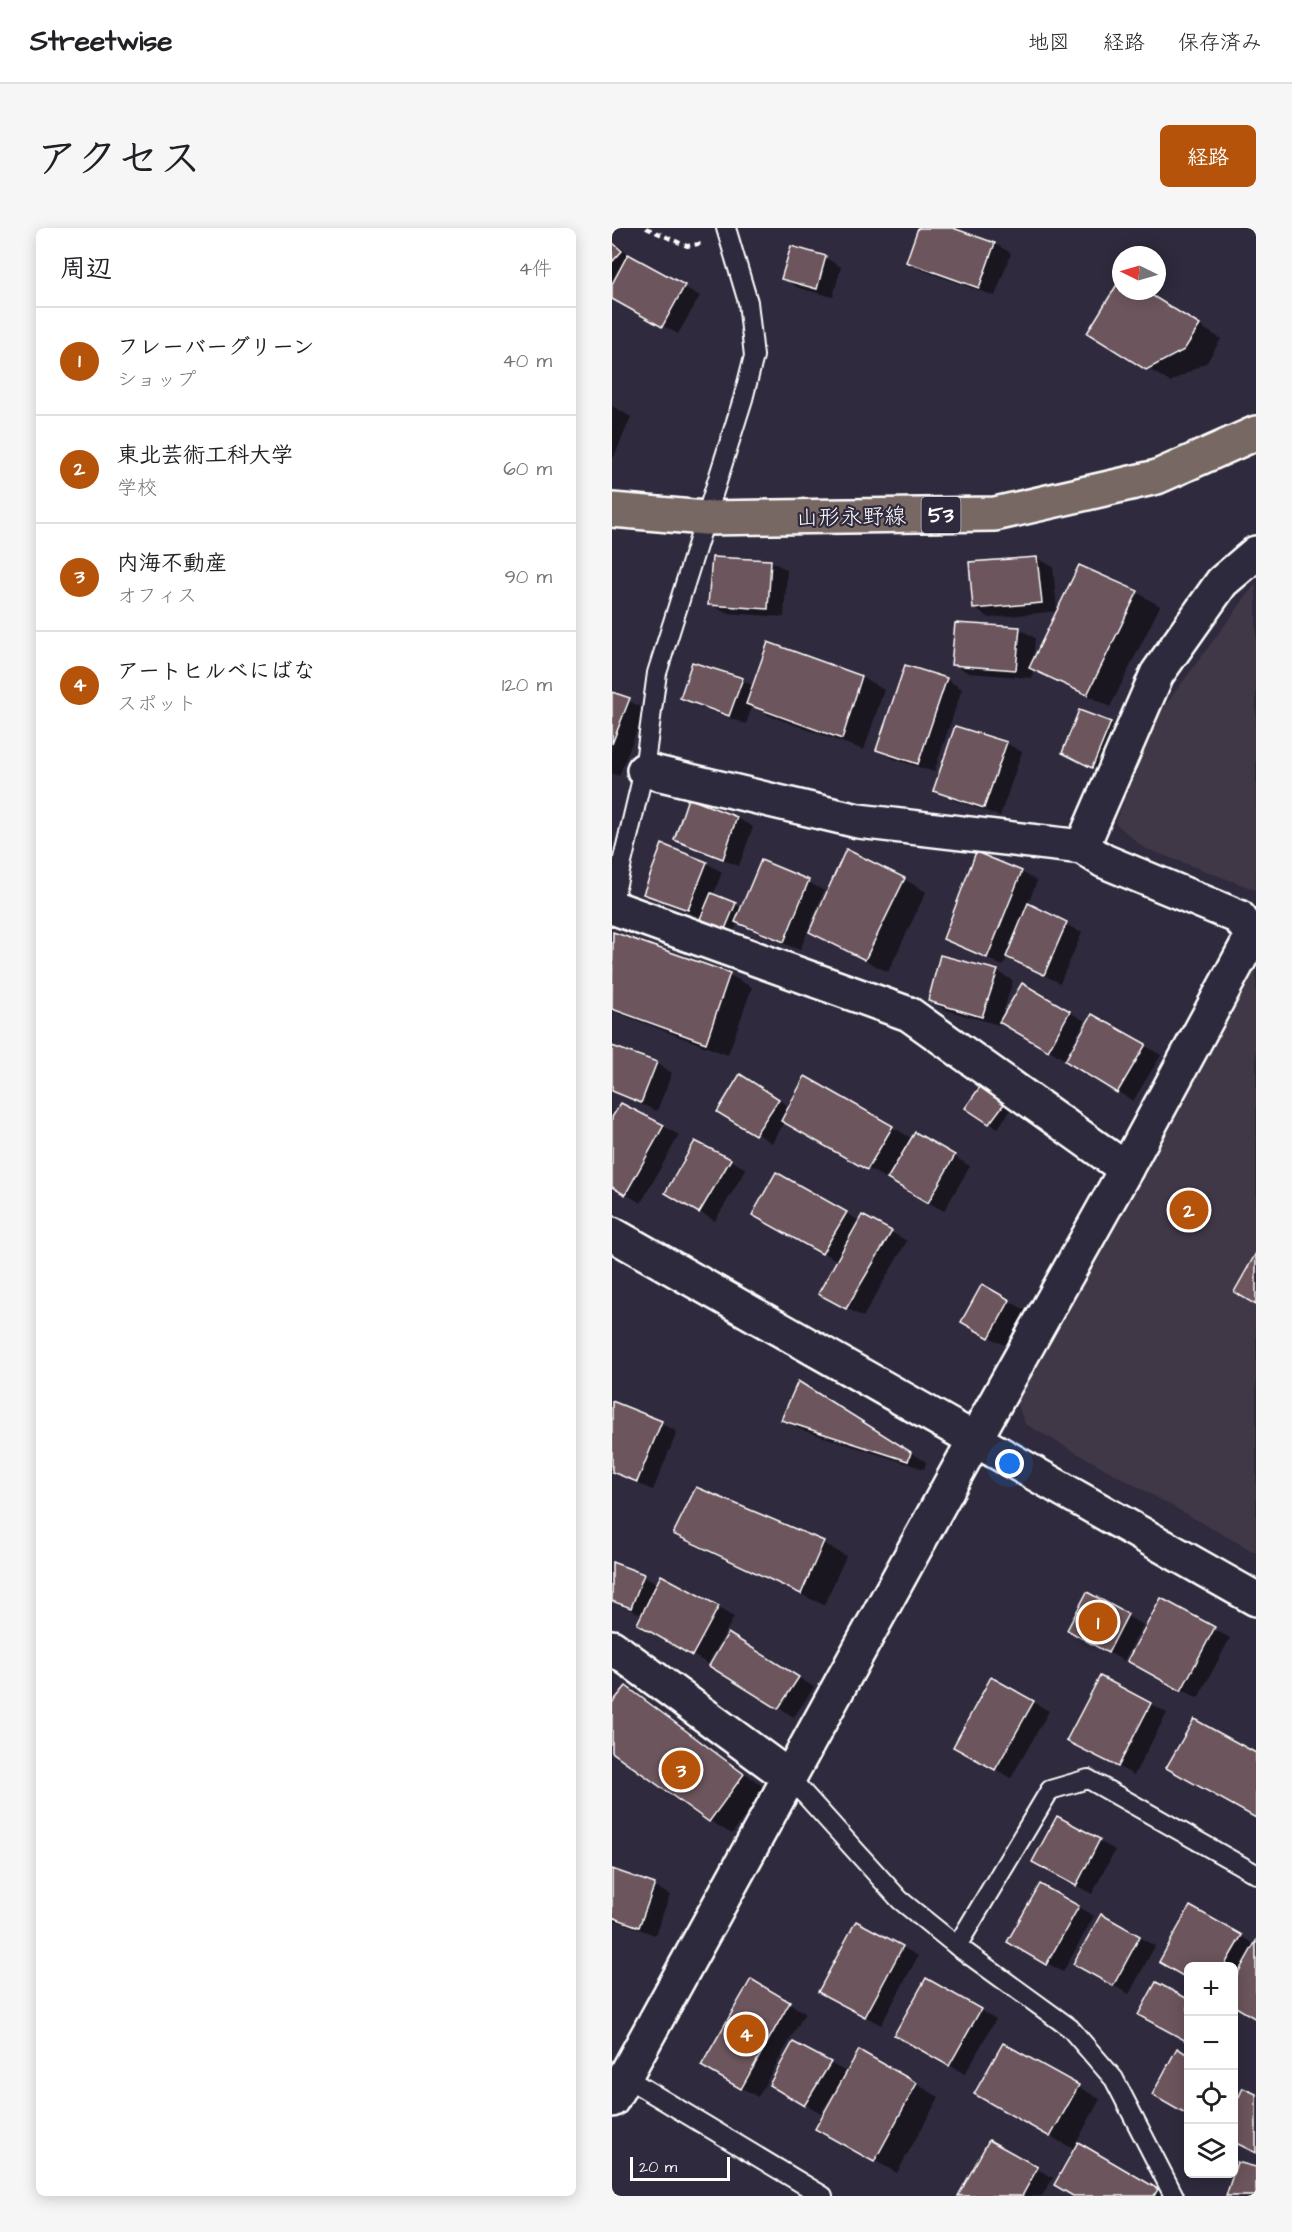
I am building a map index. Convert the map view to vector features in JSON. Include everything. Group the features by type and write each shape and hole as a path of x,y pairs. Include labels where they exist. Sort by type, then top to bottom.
{"main road":[{"name":"山形永野線","path":"612,510 705,518 994,514 1157,477 1256,434"}],"street":[{"path":"1082,847 1157,674 1222,582 1256,553"},
{"path":"619,2089 974,1441 1254,937 1239,916 1104,861 1082,847 858,821 644,770"},
{"path":"612,906 909,1014 1126,1168"},
{"path":"612,1234 1256,1599"},
{"path":"612,1647 789,1777"}],"lane":[{"path":"612,906 644,770 657,673 743,399 754,356 748,302 728,234"},
{"path":"789,1777 900,1900 957,1946 1070,2028 1114,2079 1174,2196"},
{"path":"957,1946 1050,1790 1088,1779 1256,1874"},
{"path":"619,2089 823,2196"}],"path":[{"path":"646,228 687,246 728,234"}],"shaded area":[{"path":"1256,583 1256,890 1144,848 1115,823 1158,715"},
{"path":"1256,969 1256,1553 1025,1424 1016,1400"}],"building":[{"path":"918,228 953,228 995,243 979,288 906,262"},
{"path":"612,242 622,251 612,262"},
{"path":"791,246 826,256 817,289 781,279"},
{"path":"628,254 685,285 662,327 612,299 612,284"},
{"path":"1112,293 1112,300 1160,300 1200,325 1184,350 1146,370 1087,333"},
{"path":"712,557 771,560 768,609 708,605"},
{"path":"1037,557 1042,603 973,609 969,562"},
{"path":"1079,565 1138,591 1087,695 1029,668"},
{"path":"955,623 1020,627 1016,670 951,665"},
{"path":"768,642 862,676 842,739 746,704"},
{"path":"692,662 743,678 729,716 680,698"},
{"path":"905,665 947,678 918,764 876,750"},
{"path":"612,692 630,698 612,744"},
{"path":"1079,710 1111,722 1092,768 1062,753"},
{"path":"955,726 1007,742 984,808 933,791"},
{"path":"688,798 737,817 723,859 674,840"},
{"path":"662,844 707,862 688,910 643,894"},
{"path":"846,849 905,878 865,960 809,932"},
{"path":"976,852 1022,871 987,958 943,939"},
{"path":"761,860 809,880 784,942 735,922"},
{"path":"711,893 736,903 725,929 700,919"},
{"path":"1028,903 1067,922 1044,975 1006,957"},
{"path":"613,932 730,973 706,1043 612,1009"},
{"path":"940,955 998,970 982,1017 928,1001"},
{"path":"1022,983 1070,1011 1048,1051 999,1022"},
{"path":"1092,1014 1146,1044 1117,1093 1065,1061"},
{"path":"612,1046 657,1062 641,1103 612,1091"},
{"path":"740,1074 779,1099 755,1135 717,1112"},
{"path":"805,1076 893,1126 867,1170 781,1121"},
{"path":"982,1084 1007,1100 989,1124 965,1108"},
{"path":"621,1103 664,1125 625,1195 612,1187 612,1117"},
{"path":"915,1132 955,1155 928,1203 887,1179"},
{"path":"695,1141 731,1159 699,1213 665,1193"},
{"path":"776,1172 847,1212 822,1254 752,1215"},
{"path":"862,1215 892,1231 846,1309 818,1294"},
{"path":"1256,1253 1256,1305 1234,1292"},
{"path":"982,1284 1010,1300 989,1338 961,1322"},
{"path":"798,1381 911,1452 908,1461 781,1420"},
{"path":"612,1401 662,1421 637,1482 612,1472"},
{"path":"696,1487 824,1541 801,1594 673,1534"},
{"path":"612,1562 644,1574 631,1608 612,1601"},
{"path":"661,1575 719,1606 692,1656 637,1624"},
{"path":"1087,1592 1128,1614 1108,1653 1067,1630"},
{"path":"1161,1598 1215,1627 1181,1691 1127,1661"},
{"path":"728,1633 799,1677 778,1709 709,1666"},
{"path":"1100,1676 1151,1703 1118,1767 1066,1741"},
{"path":"991,1677 1034,1701 995,1770 953,1747"},
{"path":"626,1686 744,1774 709,1822 612,1752 612,1703"},
{"path":"1194,1719 1256,1753 1256,1818 1166,1768"},
{"path":"1057,1816 1100,1839 1076,1886 1032,1862"},
{"path":"612,1869 655,1884 639,1927 612,1917"},
{"path":"1040,1884 1079,1906 1046,1965 1007,1942"},
{"path":"1190,1906 1242,1935 1226,1962 1184,1962 1184,1977 1159,1962"},
{"path":"1101,1914 1140,1936 1113,1986 1073,1964"},
{"path":"856,1921 903,1946 865,2017 818,1992"},
{"path":"1256,1941 1256,2019 1238,2008 1238,1973"},
{"path":"926,1978 981,2009 949,2066 894,2035"},
{"path":"751,1979 790,2002 741,2089 701,2066"},
{"path":"1156,1982 1184,1997 1184,2040 1138,2015"},
{"path":"793,2042 831,2062 804,2106 769,2085"},
{"path":"1003,2043 1079,2085 1050,2137 974,2094"},
{"path":"1177,2048 1184,2052 1184,2113 1152,2095"},
{"path":"859,2050 917,2083 874,2162 815,2129"},
{"path":"1243,2088 1256,2094 1256,2153 1238,2144 1238,2099"},
{"path":"989,2140 1038,2167 1022,2196 958,2196"},
{"path":"1078,2142 1158,2189 1154,2196 1073,2196 1054,2185"},
{"path":"1238,2162 1256,2167 1256,2196 1226,2196 1232,2178 1238,2178"}],"place":[{"name":"東北芸術工科大学","path":"1189,1210"},
{"name":"フレーバーグリーン","path":"1098,1622"},
{"name":"内海不動産","path":"681,1770"},
{"name":"アートヒルべにばな","path":"746,2034"}]}
